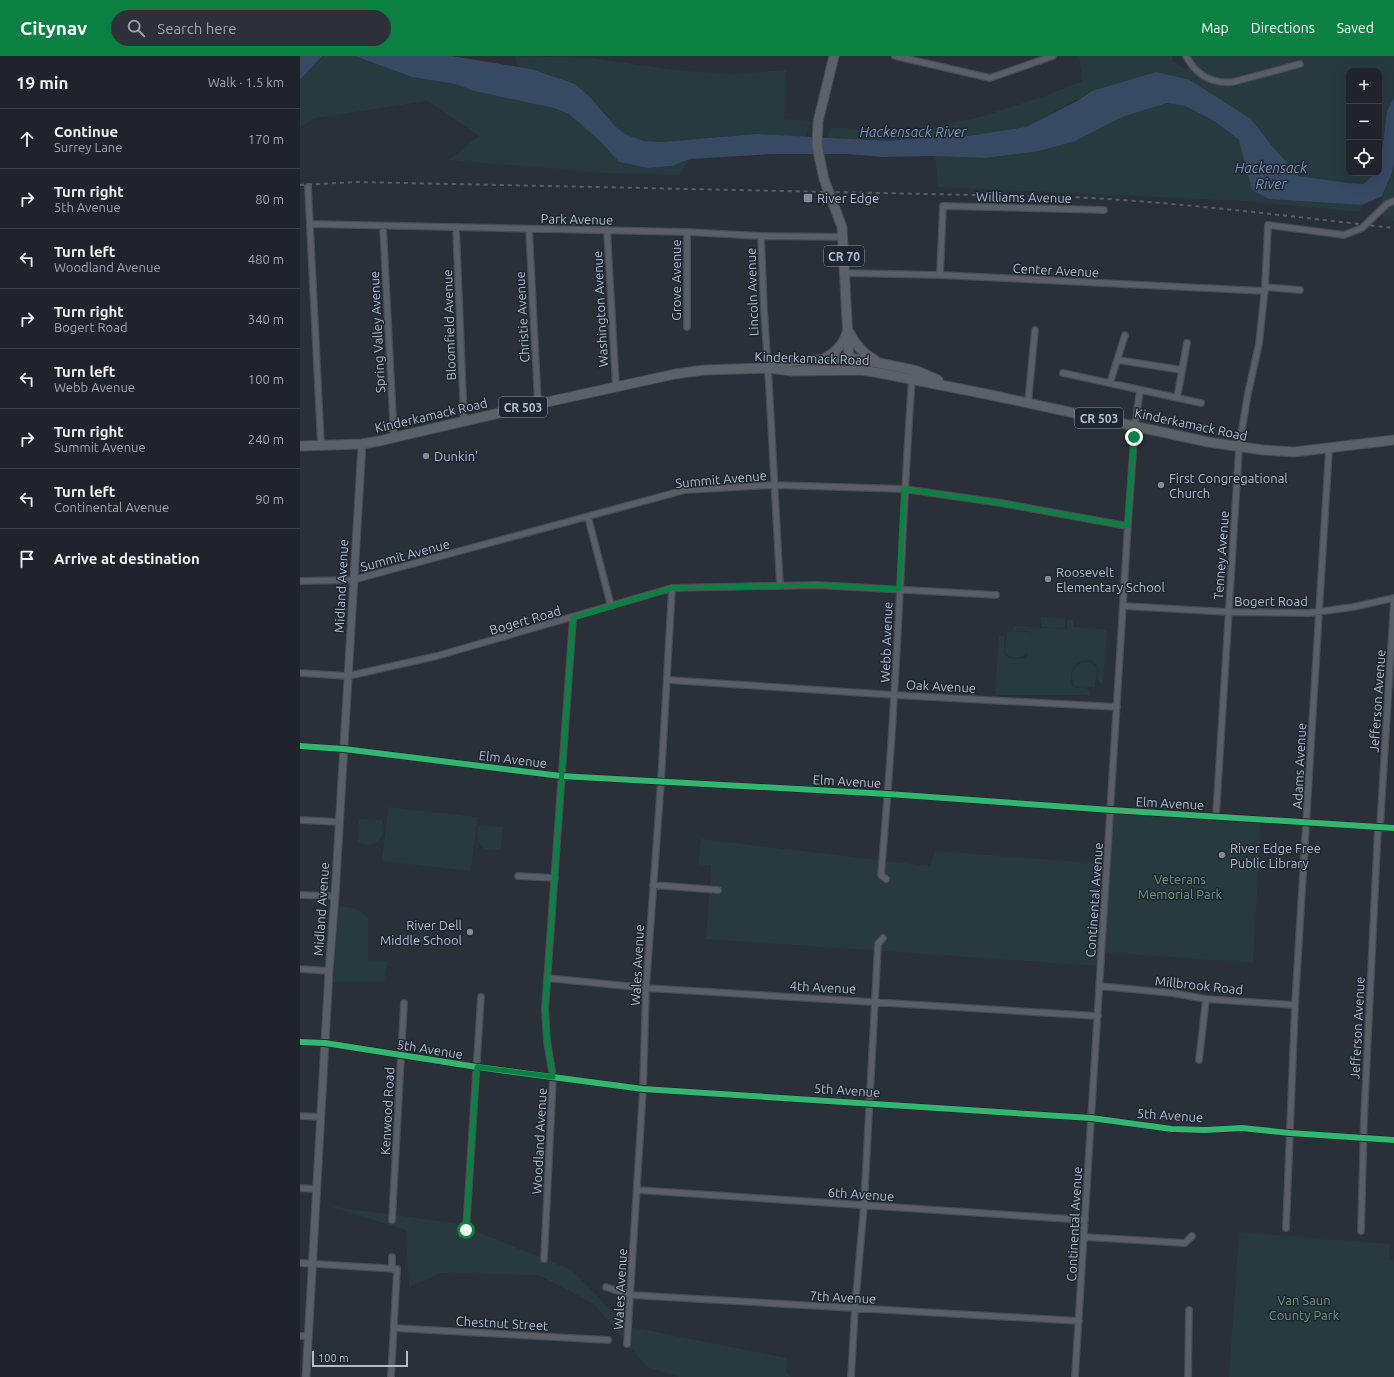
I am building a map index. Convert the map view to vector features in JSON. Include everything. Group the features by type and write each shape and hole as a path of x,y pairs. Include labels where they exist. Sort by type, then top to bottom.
{"main road":[{"name":"CR 70","path":"834,56 818,122 817,135 819,157 824,179 842,226 844,237 849,358"},
{"path":"825,359 840,347 848,329"},
{"path":"848,329 859,348 865,354 879,362"},
{"path":"768,368 784,362 849,358 879,362 917,371 953,387"},
{"name":"Kinderkamack Road","path":"300,446 362,444 394,438 616,386 674,374 704,370 768,368 792,371 861,370 953,387 1239,448 1294,452 1394,440"},
{"path":"900,368 912,379"}],"street":[{"path":"895,56 990,78 1053,56"},
{"path":"1186,56 1194,69 1200,75 1225,83 1300,64"},
{"path":"308,187 321,445"},
{"name":"Tenney Avenue","path":"1216,816 1239,448 1248,393 1259,344 1265,289 1268,225 1344,235 1362,228 1387,204 1394,201"},
{"name":"Williams Avenue","path":"940,275 943,206 1104,210"},
{"name":"Park Avenue","path":"310,224 607,230 761,236 844,237"},
{"name":"Spring Valley Avenue","path":"383,226 394,438"},
{"name":"Bloomfield Avenue","path":"456,227 464,421"},
{"name":"Christie Avenue","path":"529,229 538,404"},
{"name":"Washington Avenue","path":"607,230 616,386"},
{"name":"Grove Avenue","path":"687,232 687,327"},
{"name":"Lincoln Avenue","path":"761,236 780,586"},
{"name":"Center Avenue","path":"845,273 940,275 1300,290"},
{"path":"1028,403 1035,330"},
{"path":"1110,384 1125,335"},
{"path":"1177,398 1187,343"},
{"path":"1118,360 1182,370"},
{"path":"1063,373 1201,403"},
{"name":"Webb Avenue","path":"886,879 881,875 895,695 904,489 912,379"},
{"name":"Continental Avenue","path":"1075,1377 1111,810 1127,526 1135,425 1140,390"},
{"name":"Midland Avenue","path":"306,1377 329,970 335,896 362,444"},
{"name":"Adams Avenue","path":"1286,1228 1296,1005 1329,449"},
{"name":"Summit Avenue","path":"300,581 353,580 685,490 774,485 904,489 1001,503 1127,526"},
{"path":"588,517 612,606"},
{"name":"Bogert Road","path":"300,673 348,676 437,656 573,618 672,588 817,585 996,595"},
{"name":"Wales Avenue","path":"627,1344 643,1089 646,988 668,680 672,588"},
{"name":"Bogert Road","path":"1123,606 1228,612 1309,613 1394,600"},
{"name":"Jefferson Avenue","path":"1361,1231 1379,827 1394,600"},
{"name":"Woodland Avenue","path":"544,1259 553,1077 545,1010 573,618"},
{"name":"Oak Avenue","path":"668,680 895,695 1117,707"},
{"name":"Elm Avenue","path":"300,746 344,749 561,776 888,794 1394,828"},
{"path":"300,820 339,822"},
{"path":"518,876 555,878"},
{"path":"653,885 718,890"},
{"path":"300,895 335,896"},
{"path":"851,1377 855,1308 864,1205 878,944 883,938"},
{"path":"300,969 329,970"},
{"name":"4th Avenue","path":"548,978 646,988 876,1001 1098,1016"},
{"name":"Millbrook Road","path":"1100,986 1165,992 1206,999 1296,1005"},
{"path":"466,1230 481,997"},
{"path":"1199,1060 1206,999"},
{"name":"Kenwood Road","path":"392,1220 404,1003"},
{"name":"5th Avenue","path":"300,1042 325,1044 477,1067 643,1089 870,1102 1091,1118 1172,1129 1205,1130 1242,1128 1290,1133 1394,1140"},
{"path":"300,1116 321,1117"},
{"path":"300,1188 316,1189"},
{"name":"6th Avenue","path":"636,1190 1085,1220"},
{"path":"1084,1237 1185,1243 1192,1236"},
{"path":"392,1257 392,1269"},
{"path":"300,1263 398,1269 391,1377"},
{"name":"7th Avenue","path":"606,1287 630,1295 1079,1322"},
{"path":"1188,1377 1189,1310"},
{"name":"Chestnut Street","path":"394,1328 608,1340"},
{"path":"300,1336 308,1336"}],"green space":[{"path":"322,56 357,56 412,77 455,84 474,91 554,108 569,114 600,141 619,162 648,168 672,166 690,159 679,175 601,173 449,160 479,136 428,101 315,118 300,127 300,80"},
{"path":"515,56 591,58 675,70 732,74 786,70 784,119 811,121 805,137 757,134 662,142 643,141 625,134 615,126 602,109 575,84 517,66"},
{"path":"1079,56 1172,56 1173,61 1188,71 1188,56 1394,56 1394,98 1387,111 1382,145 1382,68 1346,68 1346,176 1372,176 1364,184 1299,176 1273,147 1251,119 1190,80 1092,91 1026,127 962,137 933,137 888,141 828,138 831,127 869,130 914,130 980,117 1045,96 1082,81"},
{"path":"1167,103 1185,106 1214,121 1239,140 1299,201 1362,205 1360,212 1244,201 938,187 935,156 985,158 1075,141 1122,117"},
{"path":"1394,163 1394,221 1383,220 1382,196"},
{"path":"1041,617 1065,618 1065,628 1041,627"},
{"path":"1067,620 1073,620 1073,627 1107,630 1103,684 1098,681 1097,665 1094,661 1084,660 1079,662 1074,667 1071,679 1073,687 1088,689 1090,695 995,695 999,636 1004,636 1004,654 1010,659 1026,658 1028,653 1016,658 1010,657 1005,653 1007,632 1029,632 1031,635 1030,631 1013,631 1013,626 1066,629"},
{"path":"1080,663 1092,663 1097,667 1095,687 1074,686 1072,674 1074,668"},
{"path":"388,807 477,817 471,871 382,861"},
{"name":"Veterans Memorial Park","path":"1110,811 1261,819 1253,963 1100,952 1099,966 706,939 711,866 698,864 701,839 930,866 935,851 1106,864"},
{"path":"359,819 382,820 384,826 383,832 378,841 369,845 358,842"},
{"path":"478,825 503,827 501,849 489,850 481,846 478,838"},
{"path":"339,906 355,909 362,912 368,918 368,960 387,961 384,982 333,982"},
{"path":"397,933 430,935 429,947 396,945"},
{"path":"328,1206 455,1223 572,1270 626,1326 787,1358 786,1373 791,1377 679,1377 647,1367 594,1304 538,1275 441,1273 409,1287 406,1230"},
{"name":"Van Saun County Park","path":"1239,1232 1390,1244 1389,1260 1394,1261 1394,1377 1229,1377"}],"water":[{"path":"300,56 322,56 300,80"},
{"name":"Hackensack River","path":"355,56 451,56 531,69 575,84 591,98 615,126 625,134 643,141 662,142 757,134 888,141 933,137 962,137 1026,127 1077,101 1092,91 1156,72 1190,80 1251,119 1273,147 1299,176 1347,183 1364,184 1372,176 1382,176 1382,150 1387,111 1394,98 1394,163 1382,196 1362,205 1269,199 1252,190 1239,140 1214,121 1185,106 1167,103 1122,117 1075,141 1039,151 985,158 933,156 882,157 847,154 772,154 690,159 672,166 648,168 619,162 600,141 569,114 554,108 474,91 455,84 412,77"}],"railway":[{"path":"300,185 356,182 1071,197 1192,206 1394,228"}],"cycle path":[{"path":"300,746 344,749 561,776 888,794 1394,828"},
{"path":"300,1042 325,1043 477,1067 643,1089 1091,1118 1172,1129 1205,1130 1242,1128 1290,1133 1394,1140"}],"place":[{"name":"River Edge","path":"808,198"},
{"name":"Dunkin'","path":"426,456"},
{"name":"First Congregational Church","path":"1161,485"},
{"name":"Roosevelt Elementary School","path":"1048,579"},
{"name":"River Edge Free Public Library","path":"1222,855"},
{"name":"River Dell Middle School","path":"470,932"}],"route":[{"path":"466,1230 477,1067 553,1077 547,1041 545,1010 573,618 672,588 817,585 899,589 904,489 1001,503 1127,526 1134,437"}]}
